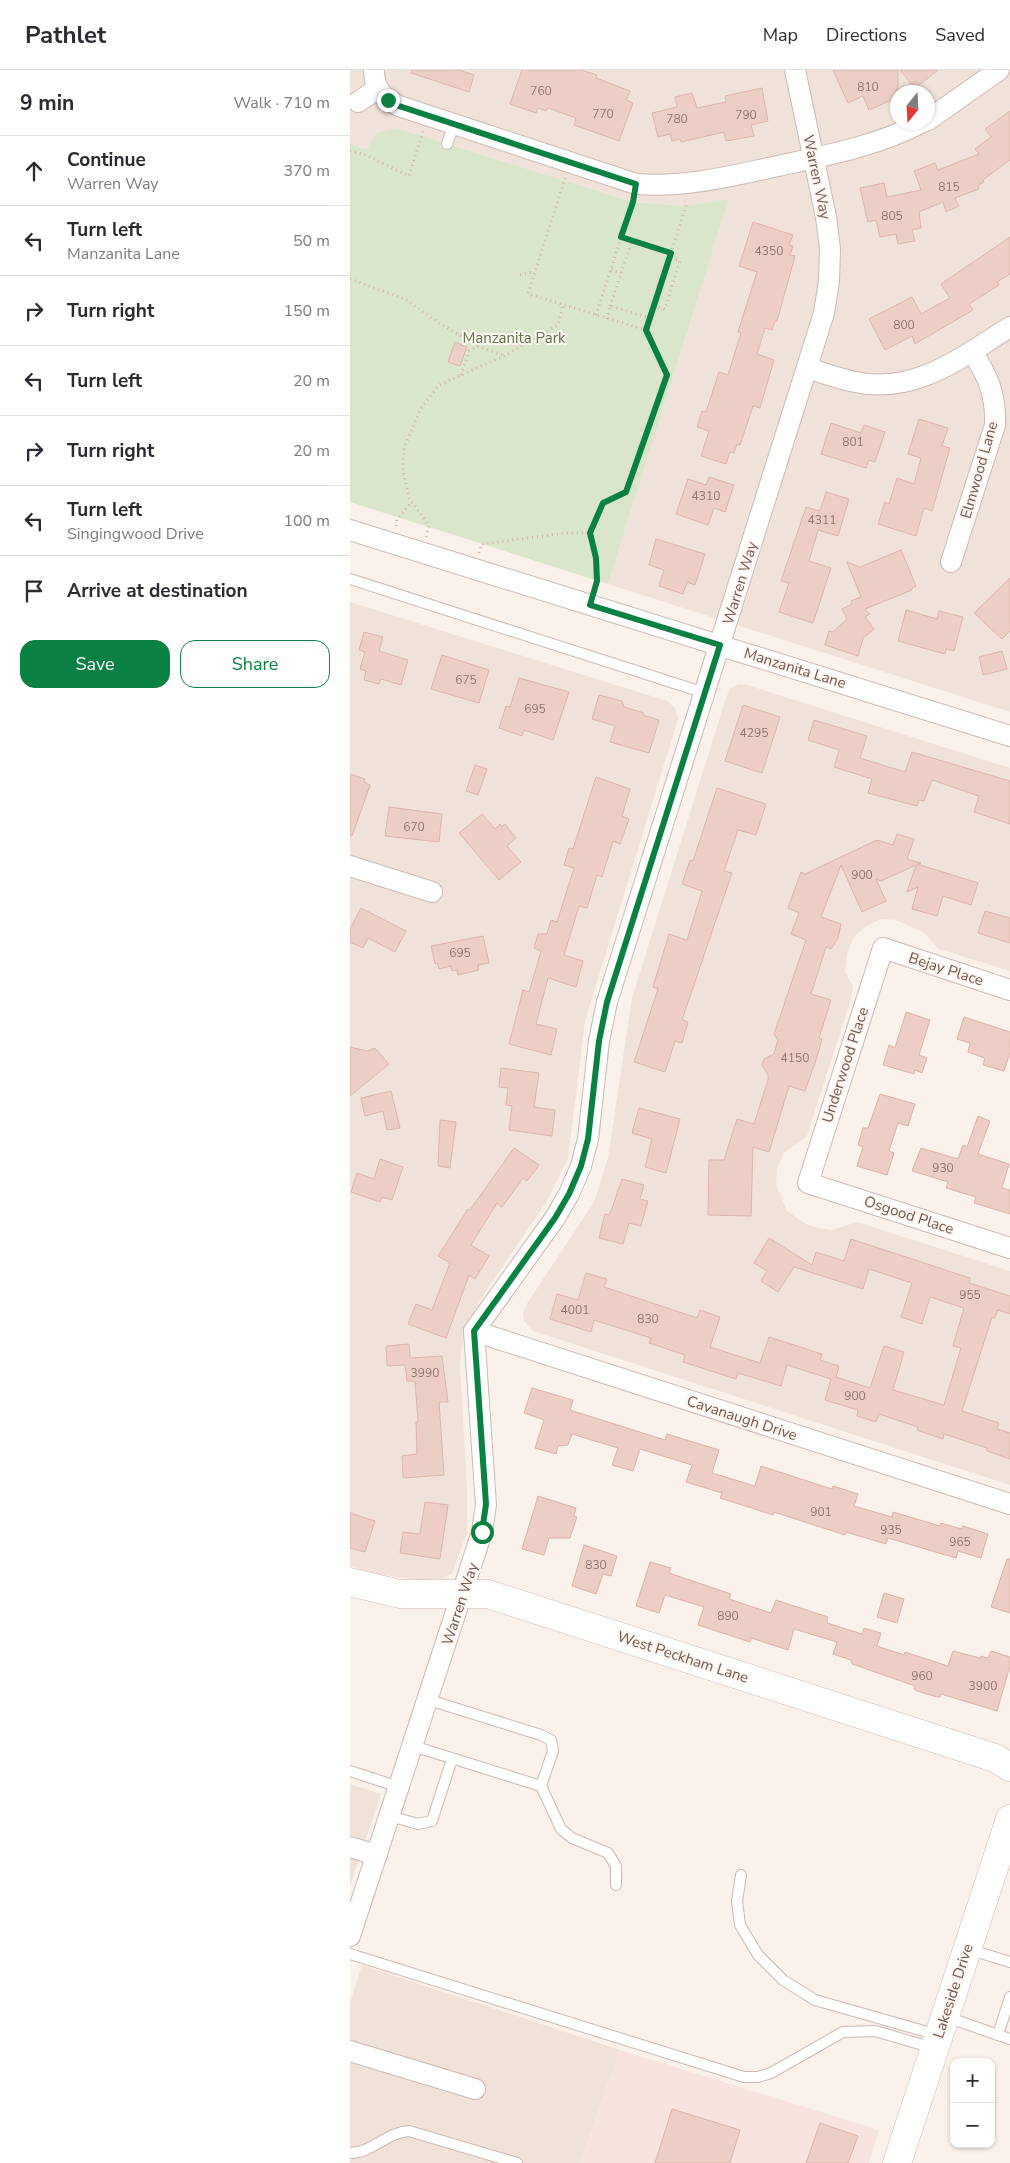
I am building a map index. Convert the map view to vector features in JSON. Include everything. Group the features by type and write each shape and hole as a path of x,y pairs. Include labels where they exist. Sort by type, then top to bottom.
{"street":[{"name":"Warren Way","path":"350,1936 464,1594 482,1532 486,1504 474,1331 555,1218 569,1194 581,1166 588,1139 599,1041 607,1002 824,313 829,281 830,249 826,217 794,70"},
{"path":"935,115 998,70"},
{"path":"358,102 376,80 388,100 399,106 636,184 683,185 868,146 898,136 909,130"},
{"path":"808,368 855,382 878,385 902,384 925,377 1010,327"},
{"name":"Elmwood Lane","path":"951,562 995,425 996,406 992,387 972,351"},
{"name":"Manzanita Lane","path":"350,530 1010,736"},
{"path":"350,866 432,892"},
{"name":"Bejay Place","path":"883,948 1010,990"},
{"name":"Underwood Place","path":"808,1183 883,948"},
{"name":"Osgood Place","path":"808,1183 1010,1248"},
{"name":"Cavanaugh Drive","path":"474,1331 1010,1504"},
{"name":"West Peckham Lane","path":"350,1582 400,1594 488,1594 995,1758 1010,1767"},
{"name":"Lakeside Drive","path":"897,2163 1010,1819"},
{"path":"350,1847 377,1855"},
{"path":"350,2051 475,2089"}],"lane":[{"path":"447,144 454,124"},
{"path":"350,579 705,693"},
{"path":"428,1700 541,1735 551,1740 553,1751 541,1786 561,1829 572,1838 608,1853 616,1866 616,1885"},
{"path":"413,1746 541,1786"},
{"path":"390,1816 418,1824 432,1822 452,1759"},
{"path":"350,1771 400,1787"},
{"path":"741,1876 737,1901 740,1925 758,1955 784,1980 815,2000 939,2034"},
{"path":"967,1949 1010,1962"},
{"path":"350,1954 744,2076 758,2077 771,2073 843,2032 875,2031 998,2035 1010,2039"},
{"path":"998,2035 1010,1997"},
{"path":"350,2153 368,2148 398,2131 409,2131 517,2163"}],"path":[{"path":"350,151 366,155 409,176 428,116"},
{"path":"569,163 528,294 646,330"},
{"path":"596,315 633,202 636,184"},
{"path":"590,605 597,581 596,558 590,533 603,503 626,492 667,375 646,330 686,206 683,185"},
{"path":"621,237 671,253"},
{"path":"607,318 632,241"},
{"path":"654,306 665,309 680,261 669,257"},
{"path":"611,270 621,273"},
{"path":"520,275 535,271"},
{"path":"350,278 405,299 439,323 478,346 504,356"},
{"path":"422,552 429,526 412,502 403,471 404,448 421,408 439,385 504,356 558,325 563,306"},
{"path":"610,306 650,318"},
{"path":"461,375 469,351 478,346"},
{"path":"391,543 397,519 412,502"},
{"path":"474,568 482,544 566,533 590,533"}],"shaded area":[{"path":"350,70 1010,70 1010,712 608,584 729,199 686,206 633,202 397,128 368,149 350,144"},
{"path":"350,602 667,701 675,708 678,719 585,1021 568,1158 545,1204 486,1291 470,1319 462,1345 460,1364 467,1488 467,1533 452,1573 441,1579 419,1580 376,1574 350,1566"},
{"path":"738,684 747,685 1010,768 1010,971 939,949 923,932 896,920 881,919 865,927 853,938 847,955 845,972 853,986 851,999 807,1136 784,1153 777,1169 776,1184 787,1211 806,1224 832,1230 857,1222 1010,1271 1010,1485 533,1331 524,1321 523,1313 526,1305 594,1202 608,1158 632,998 726,698 730,689"},
{"path":"350,1784 381,1794 350,1886"},
{"path":"362,1965 620,2050 583,2154 578,2163 350,2163 350,2003"},
{"path":"620,2050 879,2130 869,2163 578,2163 583,2154"}],"green space":[{"name":"Manzanita Park","path":"397,128 633,202 686,206 729,199 608,584 350,502 350,144 367,149 377,133"}],"building":[{"path":"412,70 459,70 474,75 469,92 411,73"},
{"path":"522,70 581,70 597,75 596,78 630,91 626,100 633,103 619,141 574,125 576,118 548,108 546,111 538,108 536,113 510,104"},
{"path":"833,70 898,70 898,85 890,85 890,101 869,110 863,96 848,103"},
{"path":"900,70 938,70 919,85 912,85"},
{"path":"762,88 768,121 751,125 754,136 726,141 724,132 681,142 680,139 672,141 670,134 658,137 652,113 677,107 675,97 692,93 697,108 726,102 725,96"},
{"path":"1010,111 1010,160 983,180 984,182 978,185 979,189 955,198 959,206 946,212 943,202 919,212 921,228 912,230 915,241 898,244 896,234 880,237 876,220 868,222 860,188 884,183 887,197 921,190 914,171 935,163 938,170 979,154 975,149 991,137 985,129"},
{"path":"753,222 793,235 789,245 793,246 790,255 795,256 777,321 775,321 772,330 765,328 757,354 774,360 760,408 753,406 740,445 737,444 734,453 730,452 726,464 701,456 709,431 697,427 702,411 706,412 719,372 728,375 741,333 738,332 757,272 739,266"},
{"path":"1010,237 1010,274 997,282 999,285 969,304 973,310 915,344 912,336 885,350 869,319 912,297 921,314 950,298 941,284"},
{"path":"455,342 467,347 460,366 448,362"},
{"path":"919,419 948,428 942,446 950,448 932,511 924,508 916,536 878,524 885,502 889,504 897,478 914,484 921,458 908,454"},
{"path":"831,423 861,433 864,425 885,432 875,462 869,460 866,468 821,454"},
{"path":"709,477 734,485 725,512 714,508 708,525 676,514 688,479 706,485"},
{"path":"826,492 849,499 838,536 818,530 809,561 831,568 813,623 779,612 789,583 781,581 806,507 820,511"},
{"path":"656,539 705,554 695,585 687,582 683,594 659,586 664,570 649,565"},
{"path":"901,550 916,586 912,590 865,609 870,614 865,617 874,629 863,638 858,656 825,645 829,631 833,632 847,619 842,609 852,604 851,601 861,597 847,562 860,567"},
{"path":"1010,578 1010,631 1002,639 974,613"},
{"path":"906,610 937,619 939,611 963,617 954,651 946,649 945,654 898,641"},
{"path":"364,632 383,637 379,651 408,660 401,685 381,679 379,684 364,680 366,671 360,669 365,652 359,650"},
{"path":"1002,651 1007,669 983,675 979,657"},
{"path":"442,655 489,670 479,703 431,689"},
{"path":"519,678 569,692 553,740 524,730 522,736 499,728 506,706 510,707"},
{"path":"599,695 622,701 624,707 659,720 649,753 610,742 615,726 592,719"},
{"path":"743,705 780,717 762,773 725,761"},
{"path":"814,720 867,736 860,758 905,772 912,752 1010,781 1010,824 974,812 979,796 932,780 924,801 919,800 917,806 868,793 872,779 834,767 839,750 808,740"},
{"path":"475,765 487,769 478,795 466,791"},
{"path":"350,774 365,779 364,782 370,785 352,836 350,835"},
{"path":"596,777 630,789 622,816 629,819 620,844 613,841 602,877 597,875 587,908 579,906 564,955 583,961 576,987 548,978 536,1024 557,1029 551,1055 509,1044 523,990 529,992 541,951 534,948 538,934 547,934 551,920 557,922 574,868 564,865 569,848 573,849"},
{"path":"717,788 766,804 756,835 738,830 724,871 732,873 682,1020 688,1022 682,1043 675,1041 665,1072 634,1062 658,989 653,987 669,934 687,940 702,891 682,884 690,860 693,861"},
{"path":"389,807 442,814 439,842 385,836"},
{"path":"482,814 495,829 500,824 502,827 505,824 516,838 507,846 521,862 499,880 459,833"},
{"path":"897,834 914,839 907,859 921,863 917,864 978,883 971,905 943,896 937,916 912,909 918,887 907,892 916,865 881,881 876,879 886,901 862,912 841,865 821,917 841,924 838,938 831,949 826,947 811,994 831,1000 819,1038 822,1039 817,1057 805,1091 789,1086 769,1152 753,1147 751,1216 708,1215 709,1160 724,1160 737,1119 754,1124 768,1080 768,1075 762,1065 764,1059 774,1054 778,1040 774,1034 806,940 791,934 799,913 788,908 801,872 805,874 877,840 893,845"},
{"path":"361,908 406,931 395,952 368,938 363,948 350,942 350,929"},
{"path":"985,911 1010,918 1010,943 978,933"},
{"path":"483,936 489,963 478,965 479,970 458,975 457,970 452,971 451,966 439,969 437,963 435,964 431,946"},
{"path":"906,1012 930,1020 919,1055 927,1058 922,1073 915,1070 914,1074 883,1065 889,1045 895,1048"},
{"path":"964,1017 1010,1032 1010,1053 1004,1071 983,1065 985,1058 968,1052 970,1043 957,1039"},
{"path":"350,1047 367,1051 375,1048 389,1064 350,1096"},
{"path":"501,1068 539,1073 534,1107 555,1110 552,1136 509,1130 512,1106 506,1105 508,1088 499,1087"},
{"path":"391,1091 400,1128 387,1130 383,1111 365,1116 361,1098"},
{"path":"880,1094 915,1104 908,1126 898,1123 889,1151 894,1153 887,1175 857,1166 863,1147 858,1145 863,1128 868,1128"},
{"path":"639,1108 680,1119 666,1173 645,1167 652,1139 632,1133"},
{"path":"978,1116 990,1121 978,1154 1009,1164 1002,1188 1010,1190 1010,1214 974,1203 976,1197 946,1188 948,1182 912,1171 921,1148 958,1159 963,1145 967,1147"},
{"path":"440,1120 456,1122 450,1168 438,1166"},
{"path":"514,1148 539,1165 527,1181 523,1178 502,1207 497,1203 471,1245 489,1256 475,1279 469,1275 446,1338 408,1324 416,1304 432,1310 450,1263 438,1256 468,1209 470,1210"},
{"path":"380,1159 403,1167 392,1200 382,1197 380,1202 351,1192 357,1173 374,1179"},
{"path":"622,1179 644,1185 640,1199 648,1201 641,1226 629,1223 623,1244 599,1238 605,1214 609,1215 611,1211"},
{"path":"769,1238 812,1265 816,1252 844,1261 851,1239 970,1278 969,1283 1010,1296 1010,1314 998,1310 995,1318 992,1317 962,1411 999,1423 997,1429 1010,1433 1010,1459 987,1451 987,1448 944,1434 943,1439 917,1430 918,1427 879,1414 876,1422 857,1416 858,1410 825,1400 831,1379 787,1365 781,1386 738,1373 736,1379 683,1362 685,1355 649,1343 651,1338 594,1320 591,1332 550,1319 557,1294 578,1300 586,1273 607,1279 604,1287 697,1318 700,1310 720,1317 710,1347 760,1363 769,1337 822,1354 820,1360 839,1366 836,1377 870,1388 884,1346 904,1352 893,1390 944,1405 961,1348 953,1346 964,1308 930,1297 922,1324 901,1317 912,1283 869,1269 863,1289 794,1267 778,1292 761,1281 767,1271 754,1263"},
{"path":"409,1344 410,1358 442,1356 448,1402 439,1402 444,1475 403,1478 402,1456 417,1454 416,1422 418,1422 415,1381 407,1381 405,1365 387,1366 386,1346"},
{"path":"532,1388 573,1400 570,1410 665,1440 667,1434 719,1450 712,1473 755,1486 761,1466 832,1489 833,1486 858,1494 854,1506 892,1517 893,1512 940,1526 941,1523 962,1529 963,1526 988,1534 981,1558 958,1551 956,1558 888,1538 886,1544 846,1532 845,1535 774,1512 773,1515 720,1498 722,1493 686,1482 692,1465 640,1449 633,1471 612,1465 618,1448 572,1434 568,1445 558,1446 556,1454 535,1448 544,1420 524,1413"},
{"path":"538,1496 576,1508 574,1516 577,1517 570,1538 549,1538 544,1555 522,1549"},
{"path":"425,1502 448,1505 440,1559 400,1553 403,1532 420,1534"},
{"path":"350,1513 375,1521 365,1552 350,1548"},
{"path":"584,1545 617,1556 611,1576 603,1574 596,1594 572,1586"},
{"path":"1007,1559 1010,1559 1010,1613 991,1607"},
{"path":"650,1562 671,1568 669,1573 731,1594 729,1599 771,1613 776,1600 828,1617 827,1623 862,1634 864,1628 881,1633 877,1646 904,1655 905,1652 948,1666 953,1651 980,1658 981,1656 988,1658 991,1651 1010,1657 1010,1666 997,1711 941,1694 940,1697 937,1697 917,1691 914,1689 915,1686 852,1664 851,1660 833,1654 837,1642 794,1629 788,1650 751,1638 750,1642 698,1625 704,1607 665,1595 659,1613 636,1606"},
{"path":"884,1593 904,1599 897,1623 877,1617"},
{"path":"672,2109 740,2130 730,2163 655,2163"},
{"path":"820,2123 858,2136 848,2163 806,2163"}],"route":[{"path":"388,100 399,106 636,184 633,202 621,237 671,253 646,330 667,375 626,492 603,503 590,533 596,558 597,581 590,605 720,645 607,1002 599,1041 588,1139 581,1166 569,1194 555,1218 474,1331 486,1504 482,1532"}]}
